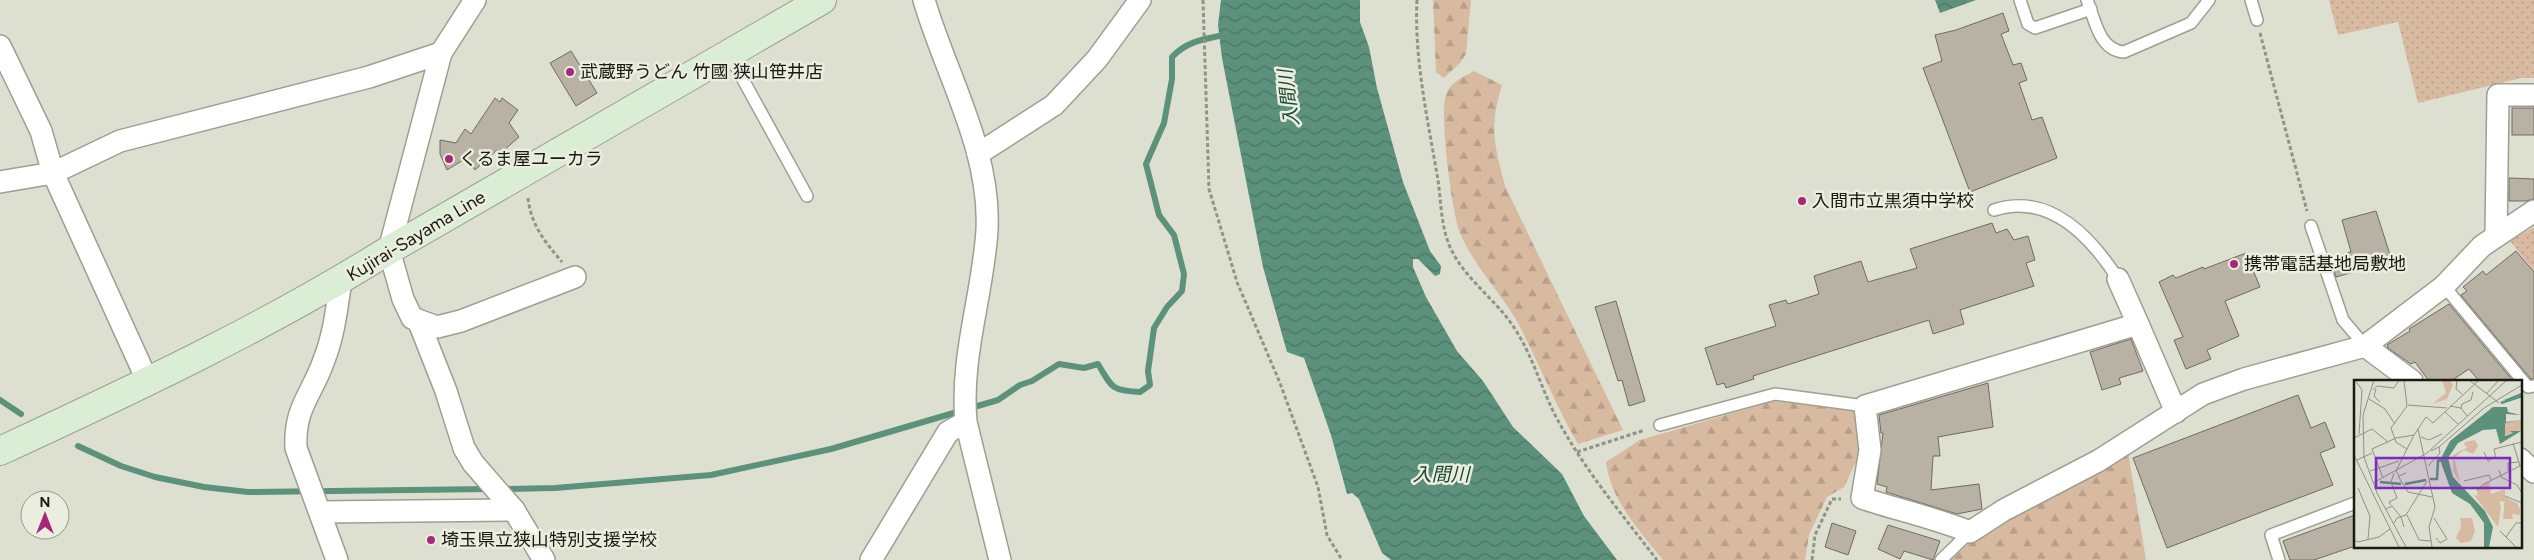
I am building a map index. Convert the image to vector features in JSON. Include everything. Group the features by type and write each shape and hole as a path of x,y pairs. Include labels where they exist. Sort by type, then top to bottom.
{"main road":[{"name":"Kujirai-Sayama Line","path":"0,451 148,382 341,280 389,250 822,0"}],"street":[{"path":"476,0 441,53 389,250 403,298 412,318 438,327 461,321 574,277"},
{"path":"924,0 978,154 986,194 987,230 965,370 966,422 1000,560"},
{"path":"978,154 1054,105 1096,59 1140,0"},
{"path":"0,46 40,131 53,173 148,382"},
{"path":"0,182 53,173 120,141 369,77 441,53"},
{"path":"2496,236 2498,95 2534,95"},
{"path":"2138,324 1865,406 1870,450 1862,498 1900,511 1942,521 1970,532 2004,510 2098,460 2203,394 2244,379 2365,346 2444,286 2482,246 2534,211"},
{"path":"2118,279 2176,412"},
{"path":"336,560 296,448 295,430 297,416 326,354 333,332 341,280"},
{"path":"418,320 446,390 464,448 473,463 514,510 544,560"},
{"path":"2365,346 2411,380"},
{"path":"872,560 948,432 966,422"},
{"path":"2522,461 2534,472"},
{"path":"315,497 514,510"}],"lane":[{"path":"2020,0 2028,24 2035,28 2089,5 2103,43 2117,51 2124,52 2191,23 2209,0"},
{"path":"2252,0 2257,20"},
{"path":"729,54 807,196"},
{"path":"1994,210 2007,206 2028,206 2055,216 2085,236 2101,252 2118,279"},
{"path":"2312,226 2343,320 2365,346"},
{"path":"2444,286 2520,380"},
{"path":"1660,425 1775,394 1865,406"},
{"path":"2279,560 2271,535 2354,503"},
{"path":"1941,560 1970,532"}],"path":[{"path":"1203,0 1209,189 1237,282 1280,382 1318,488 1327,536 1342,560"},
{"path":"1417,0 1416,16 1423,91 1442,222 1450,246 1459,263 1477,286 1516,329 1555,414 1577,452 1601,489 1657,560"},
{"path":"2257,20 2312,226"},
{"path":"528,170 530,216 548,245 574,277"},
{"path":"1577,452 1660,425"},
{"path":"1812,560 1815,536 1832,499 1862,498"}],"green space":[{"path":"1433,0 1471,0 1466,54 1460,63 1444,78 1436,72"},
{"path":"2329,0 2534,0 2534,78 2521,78 2418,103 2398,22 2338,35"},
{"path":"1474,71 1502,85 1494,125 1498,158 1505,186 1623,430 1578,444 1514,317 1473,258 1460,233 1453,206 1447,164 1444,106 1448,90 1457,80"},
{"path":"2534,227 2534,271 2510,241"},
{"path":"1774,401 1859,411 1862,449 1844,487 1827,497 1809,535 1805,560 1663,560 1627,514 1620,502 1609,476 1606,462 1640,440"},
{"path":"2128,452 2146,560 1951,560 1979,534"}],"water":[{"name":"入間川","path":"1221,0 1360,0 1360,22 1369,47 1377,88 1403,182 1430,251 1441,266 1440,274 1435,276 1418,259 1413,259 1413,267 1426,297 1457,351 1483,381 1513,427 1562,474 1584,516 1617,560 1391,560 1382,553 1359,499 1352,493 1347,494 1331,435 1304,358 1287,352 1263,267 1222,58 1218,25"},
{"path":"1935,0 1976,0 1940,13"}],"building":[{"path":"2003,13 2009,31 2001,34 2013,65 2021,63 2027,80 2019,83 2032,120 2042,117 2057,158 1970,192 1923,68 1942,61 1935,35 1956,30"},
{"name":"武蔵野うどん 竹國 狭山笹井店","path":"571,51 597,93 576,106 550,63"},
{"path":"495,98 500,102 502,98 518,110 509,123 519,137 501,153 497,150 475,170 465,159 447,170 440,154 440,140 456,143 465,129 471,134"},
{"path":"2512,108 2534,108 2534,135 2512,135"},
{"path":"2509,178 2534,179 2534,199 2509,201"},
{"path":"2376,211 2394,267 2373,273 2371,267 2336,277 2330,258 2351,252 2342,220"},
{"path":"1992,223 1996,233 2007,229 2014,240 2028,236 2035,260 2026,263 2034,286 1960,310 1964,324 1933,334 1929,320 1753,376 1754,379 1726,388 1724,383 1717,385 1705,348 1776,326 1769,305 1786,300 1788,304 1819,294 1814,276 1861,261 1868,282 1917,268 1910,249"},
{"path":"2516,251 2534,272 2534,379 2531,379 2461,295 2467,291 2463,287 2483,271 2486,275"},
{"path":"2246,253 2260,287 2225,301 2239,336 2207,350 2211,359 2186,369 2174,340 2183,337 2159,282 2173,275 2176,278"},
{"path":"1616,301 1645,401 1629,406 1622,380 1618,381 1595,307"},
{"path":"2449,304 2512,380 2478,380 2469,369 2452,380 2428,380 2415,362 2411,364 2388,348 2387,345 2410,331 2409,329"},
{"path":"2131,339 2143,371 2119,378 2121,384 2102,390 2090,352"},
{"path":"1988,383 1993,427 1938,437 1940,456 1933,456 1931,490 1979,484 1982,509 1957,514 1886,492 1887,487 1877,484 1883,433 1881,433 1879,415"},
{"path":"2298,395 2311,428 2325,422 2335,447 2320,453 2333,485 2167,548 2133,458"},
{"path":"2354,515 2354,546 2314,560 2290,560 2283,541"},
{"path":"1832,523 1856,531 1848,555 1825,547"},
{"path":"1888,525 1940,541 1933,560 1904,551 1900,559 1878,549"}],"waterway":[{"path":"502,489 555,488 711,475 831,449 998,400 1020,385 1032,381 1059,364 1084,368 1098,364 1114,387 1124,391 1140,392 1150,385 1148,371 1154,328 1167,307 1182,291 1184,274 1174,235 1159,215 1146,164 1164,123 1172,79 1172,57 1178,51 1191,44 1228,34"},
{"path":"0,400 21,414"},
{"path":"78,446 121,466 155,477 204,487 248,492 489,489"}],"place":[{"name":"武蔵野うどん 竹國 狭山笹井店","path":"570,72"},
{"name":"くるま屋ユーカラ","path":"449,159"},
{"name":"入間市立黒須中学校","path":"1802,201"},
{"name":"携帯電話基地局敷地","path":"2234,264"},
{"name":"埼玉県立狭山特別支援学校","path":"431,540"}]}
